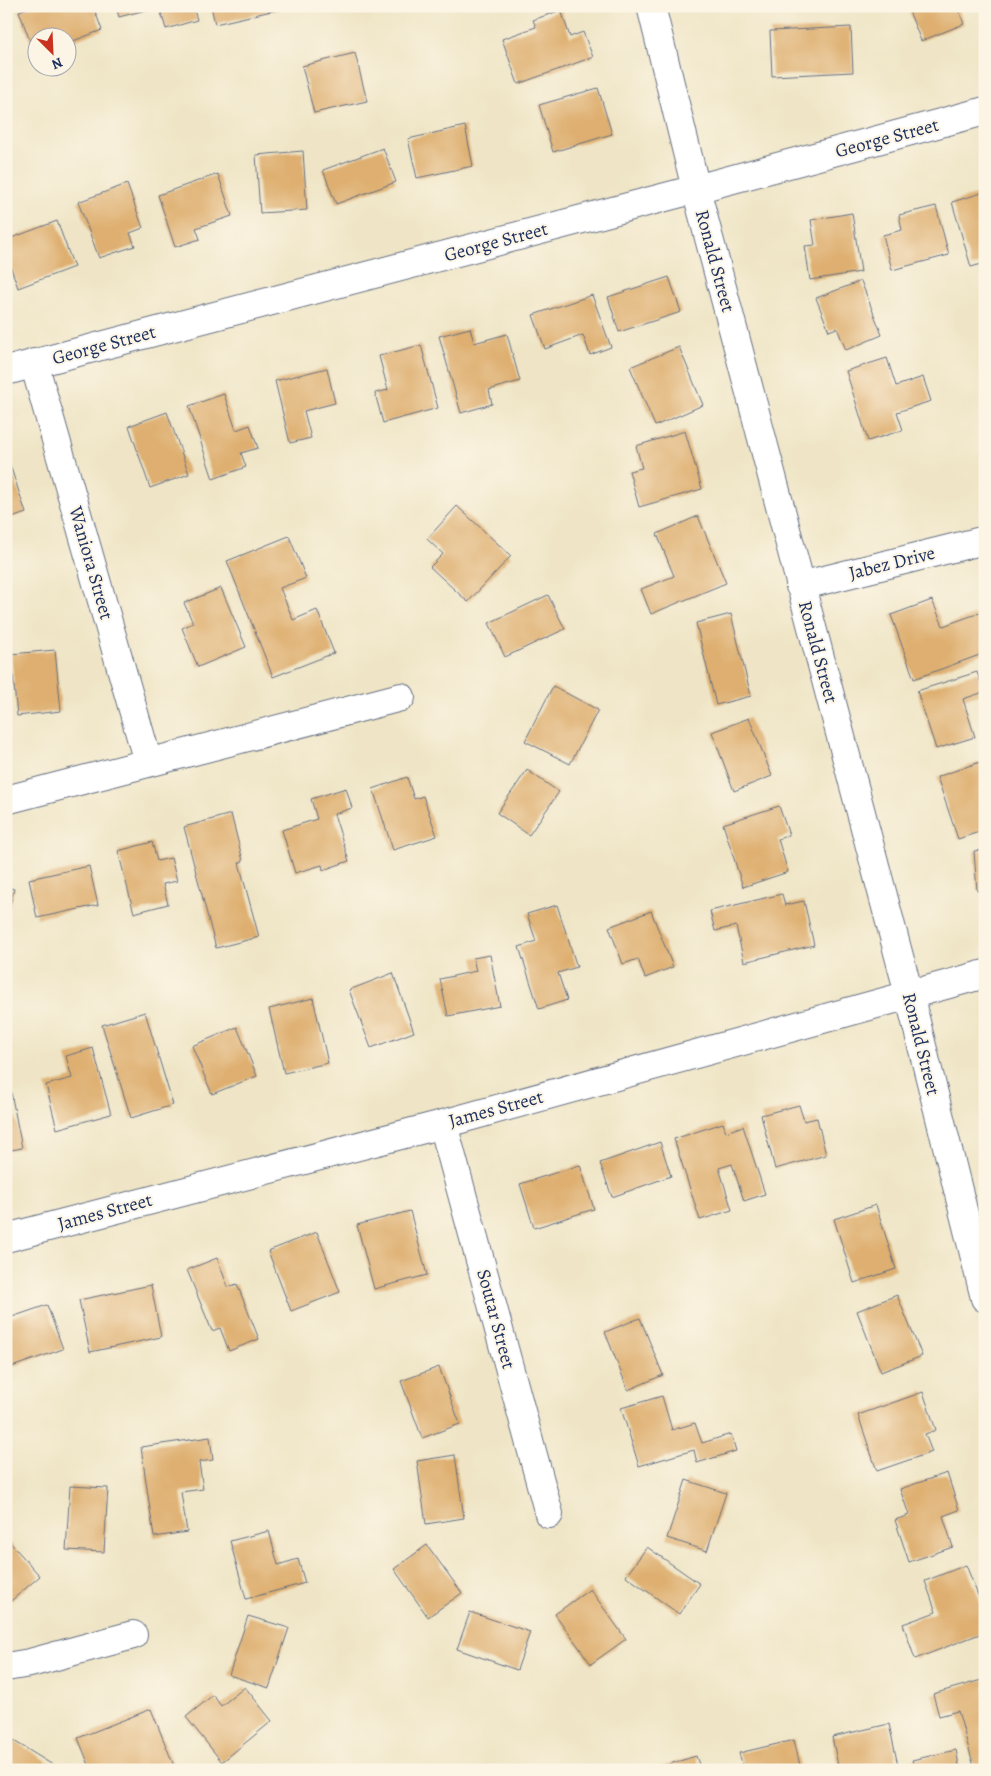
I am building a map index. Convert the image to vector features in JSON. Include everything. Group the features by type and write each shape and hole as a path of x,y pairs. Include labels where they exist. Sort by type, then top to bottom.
{"street":[{"name":"Ronald Street","path":"651,6 696,189 909,994 985,1298"},
{"name":"George Street","path":"6,371 985,111"},
{"name":"Waniora Street","path":"34,363 148,762"},
{"name":"Jabez Drive","path":"800,586 985,540"},
{"path":"6,800 401,697"},
{"name":"James Street","path":"6,1238 443,1124 985,974"},
{"name":"Soutar Street","path":"443,1124 549,1514"},
{"path":"6,1667 30,1663 133,1634"}],"building":[{"path":"33,6 93,6 102,30 78,39 78,28 28,28 28,36 19,11"},
{"path":"116,6 157,6 157,7 119,17"},
{"path":"159,6 193,6 197,20 166,29"},
{"path":"211,6 288,6 289,7 215,24"},
{"path":"907,6 962,6 958,8 964,24 921,41"},
{"path":"561,10 570,37 583,32 593,57 518,84 502,39 536,27 533,20"},
{"path":"851,27 853,72 772,76 770,31"},
{"path":"355,53 367,101 314,113 302,66"},
{"path":"598,88 612,134 553,152 539,105"},
{"path":"465,126 473,166 417,178 408,139"},
{"path":"383,148 396,182 336,204 323,170"},
{"path":"303,151 307,210 260,213 256,155"},
{"path":"218,174 232,216 196,228 200,239 175,247 158,195"},
{"path":"127,184 143,228 130,233 135,246 99,258 78,202"},
{"path":"985,192 985,263 971,267 952,202"},
{"path":"936,206 949,255 892,270 883,235 902,230 899,215"},
{"path":"852,213 861,272 810,280 805,246 815,245 811,220"},
{"path":"57,221 74,267 18,288 6,254 6,240"},
{"path":"669,277 681,312 619,332 608,297"},
{"path":"861,281 882,335 846,350 837,328 829,331 816,298"},
{"path":"592,295 611,347 590,355 583,335 545,349 533,315"},
{"path":"470,328 474,343 507,334 520,381 489,390 492,404 461,413 439,336"},
{"path":"421,345 438,408 383,423 375,393 388,390 379,356"},
{"path":"679,347 703,405 655,426 630,367"},
{"path":"887,358 896,386 923,377 931,401 897,412 903,430 868,441 846,371"},
{"path":"327,368 335,403 304,411 311,438 290,443 275,381"},
{"path":"224,394 236,430 250,425 258,448 241,453 246,467 213,479 189,406"},
{"path":"167,412 189,474 150,488 129,426"},
{"path":"685,431 702,489 639,507 629,471 642,468 636,446"},
{"path":"6,453 26,513 6,520"},
{"path":"457,506 511,556 468,602 430,567 443,554 427,539"},
{"path":"698,516 726,583 651,614 641,589 674,576 657,534"},
{"path":"289,536 306,578 280,588 293,620 317,610 334,653 273,677 227,561"},
{"path":"221,588 246,647 198,667 182,628 193,623 184,603"},
{"path":"548,595 565,629 505,657 489,623"},
{"path":"932,600 943,626 985,611 985,653 914,679 891,615"},
{"path":"731,614 751,696 716,705 696,623"},
{"path":"55,650 61,711 17,716 11,654"},
{"path":"977,672 984,692 963,699 975,737 936,749 917,691"},
{"path":"553,686 598,710 570,764 525,741"},
{"path":"749,718 772,776 734,791 712,732"},
{"path":"980,762 985,777 985,830 958,839 937,777"},
{"path":"527,770 559,792 529,835 497,813"},
{"path":"407,777 414,799 423,796 437,836 393,850 373,789"},
{"path":"346,788 352,808 334,814 349,861 323,870 322,865 295,873 282,830 317,819 311,799"},
{"path":"779,806 789,835 778,839 788,872 743,887 723,824"},
{"path":"231,814 243,861 239,863 259,937 216,948 184,827"},
{"path":"152,842 157,861 171,858 177,881 163,884 168,904 134,913 118,851"},
{"path":"985,850 985,890 977,891 974,851"},
{"path":"89,866 98,905 37,918 29,879"},
{"path":"6,887 14,889 7,917 6,917"},
{"path":"782,894 785,905 804,901 814,945 744,962 736,926 715,931 710,911"},
{"path":"557,905 577,967 558,973 567,1000 539,1009 519,947 536,941 527,914"},
{"path":"651,911 673,967 645,978 638,959 623,964 609,927"},
{"path":"490,955 500,1006 448,1016 440,979 476,971 473,958"},
{"path":"393,973 414,1032 371,1048 349,990"},
{"path":"313,998 328,1063 284,1073 269,1009"},
{"path":"145,1012 173,1105 131,1118 102,1025"},
{"path":"237,1027 257,1076 212,1094 192,1046"},
{"path":"93,1048 111,1114 57,1129 46,1085 72,1078 66,1056"},
{"path":"6,1067 22,1148 6,1151"},
{"path":"799,1105 804,1121 817,1118 826,1155 775,1169 761,1115"},
{"path":"723,1123 726,1132 743,1126 765,1194 744,1201 732,1164 719,1168 732,1210 700,1220 674,1139"},
{"path":"660,1142 671,1176 612,1197 600,1163"},
{"path":"580,1165 594,1209 534,1228 520,1184"},
{"path":"876,1205 896,1269 854,1283 834,1219"},
{"path":"410,1211 427,1275 374,1289 357,1225"},
{"path":"317,1232 340,1292 291,1311 268,1251"},
{"path":"217,1258 228,1287 237,1284 259,1339 229,1351 220,1328 212,1331 187,1270"},
{"path":"151,1285 161,1337 90,1352 79,1300"},
{"path":"897,1295 922,1356 881,1372 857,1311"},
{"path":"47,1305 63,1349 6,1369 6,1319"},
{"path":"640,1318 663,1375 628,1390 605,1332"},
{"path":"439,1367 460,1424 422,1438 401,1381"},
{"path":"923,1392 936,1430 925,1434 932,1452 877,1471 858,1415"},
{"path":"662,1396 672,1430 695,1423 702,1443 731,1434 736,1451 697,1463 694,1450 639,1466 621,1408"},
{"path":"210,1437 213,1460 199,1462 203,1489 181,1492 187,1532 154,1537 141,1447"},
{"path":"455,1455 464,1518 426,1524 417,1461"},
{"path":"947,1473 959,1510 943,1516 953,1547 909,1562 895,1520 909,1515 900,1489"},
{"path":"686,1480 726,1493 707,1551 667,1538"},
{"path":"70,1486 108,1488 104,1552 66,1550"},
{"path":"269,1531 278,1565 298,1559 305,1583 246,1599 230,1541"},
{"path":"6,1538 40,1576 11,1601 6,1595"},
{"path":"427,1545 462,1593 428,1617 394,1569"},
{"path":"647,1547 700,1584 679,1614 626,1576"},
{"path":"966,1565 985,1613 985,1632 915,1659 903,1624 936,1612 925,1581"},
{"path":"590,1589 626,1639 591,1664 555,1614"},
{"path":"470,1612 530,1632 517,1670 457,1649"},
{"path":"248,1616 289,1628 269,1688 229,1675"},
{"path":"985,1679 985,1770 975,1770 958,1711 939,1716 933,1694"},
{"path":"245,1687 272,1721 222,1762 186,1717 213,1695 221,1706"},
{"path":"151,1709 174,1766 164,1770 91,1770 78,1738"},
{"path":"889,1724 899,1770 839,1770 832,1737"},
{"path":"794,1740 801,1770 744,1770 739,1753"},
{"path":"14,1741 61,1770 6,1770 6,1754"},
{"path":"956,1750 960,1770 915,1770 912,1760"},
{"path":"696,1756 701,1770 653,1770 653,1769"}]}
